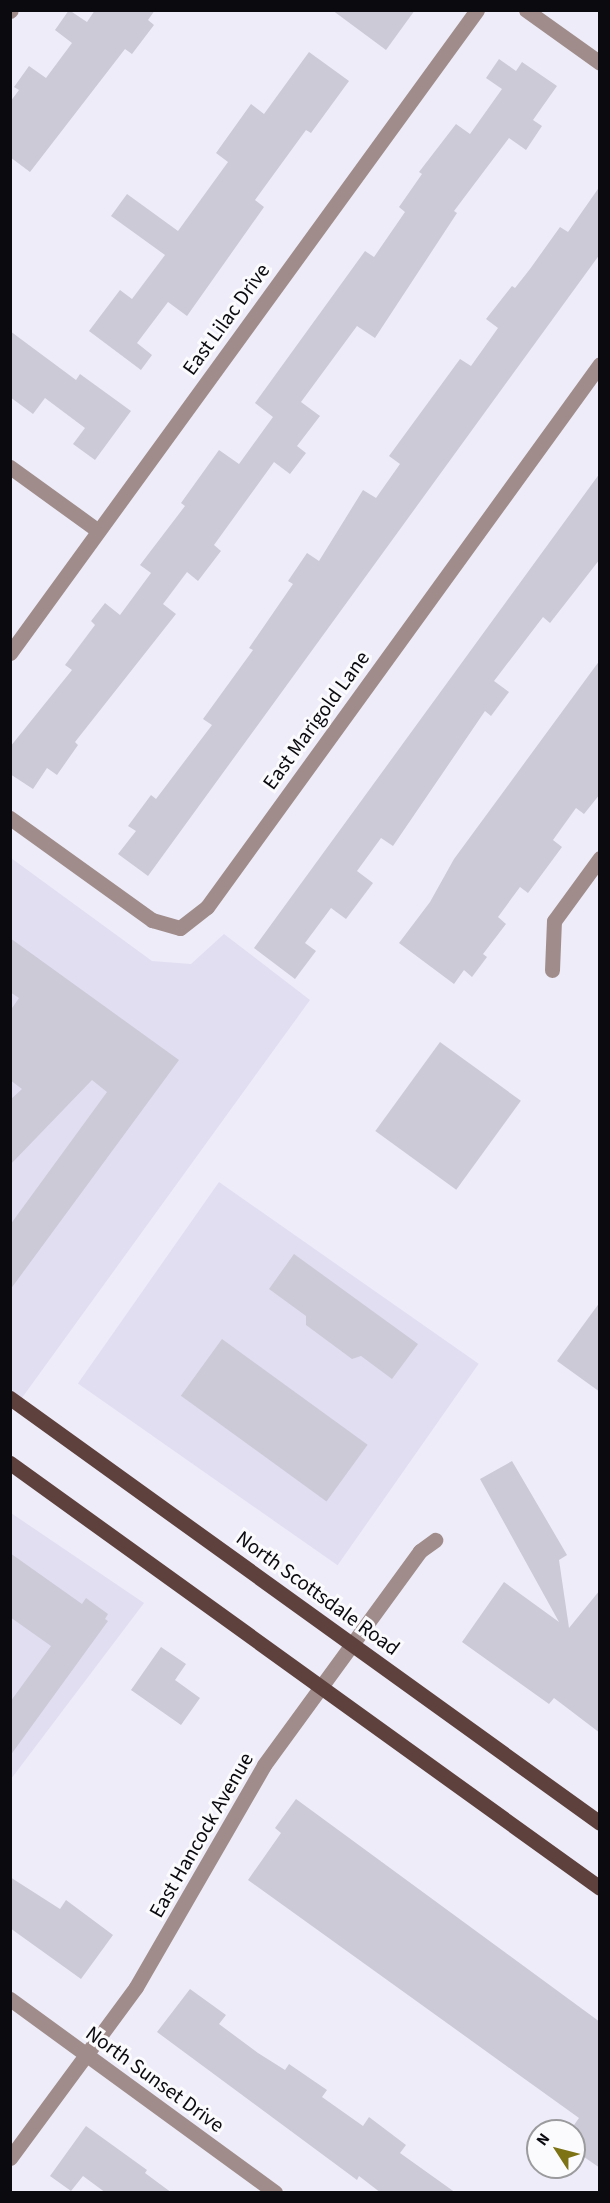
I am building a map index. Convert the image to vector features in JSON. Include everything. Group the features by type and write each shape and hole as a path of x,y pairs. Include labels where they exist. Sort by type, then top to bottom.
{"main road":[{"name":"North Scottsdale Road","path":"10,1398 600,1823"},
{"path":"10,1463 600,1888"}],"street":[{"name":"East Lilac Drive","path":"10,653 97,530 477,10"},
{"path":"526,10 600,63"},
{"name":"East Marigold Lane","path":"10,818 152,920 180,928 207,907 600,364"},
{"path":"10,467 97,530"},
{"path":"552,970 554,921 600,858"},
{"name":"East Hancock Avenue","path":"10,2158 89,2055 170,1932 264,1765 420,1551 435,1540"},
{"name":"North Sunset Drive","path":"10,2000 89,2055 275,2193"}],"shaded area":[{"path":"11,858 152,961 191,964 224,934 310,1000 11,1413"},
{"path":"219,1182 479,1364 338,1565 78,1384"},
{"path":"11,1513 144,1603 11,1779"}],"building":[{"path":"69,10 87,22 95,10 155,10 148,20 154,25 132,54 125,49 30,172 10,157 10,102 19,90 14,87 29,66 46,78 72,43 55,30"},
{"path":"332,10 415,10 386,50"},
{"path":"309,52 349,81 311,133 306,130 255,200 264,207 187,316 168,302 137,343 152,355 141,370 89,331 120,290 132,299 165,255 111,216 127,194 178,231 228,162 216,153 251,104 264,114"},
{"path":"499,59 516,71 522,62 557,86 533,120 542,126 526,150 509,138 454,211 457,213 375,338 357,326 301,402 320,416 297,446 306,453 290,474 274,462 214,545 221,551 198,581 187,572 163,604 176,614 75,742 78,745 57,775 47,768 33,789 10,774 10,747 72,670 65,665 95,625 91,621 105,603 120,615 151,573 140,565 185,506 181,503 219,450 239,464 273,417 255,403 365,251 374,257 405,212 399,207 422,174 419,172 456,124 470,134 502,89 486,78"},
{"path":"600,186 600,254 148,876 118,854 136,831 128,826 151,795 156,799 212,725 203,719 253,650 249,648 293,584 288,581 307,553 319,561 363,490 376,498 400,464 389,456 460,359 471,366 498,328 486,319 512,286 515,288 560,227 568,232"},
{"path":"10,331 76,380 80,374 131,411 95,460 73,444 85,428 45,398 33,414 10,397"},
{"path":"600,473 600,559 550,623 543,617 494,681 509,692 491,716 485,711 393,846 381,838 357,871 373,883 346,919 331,908 305,943 316,951 295,979 254,948"},
{"path":"600,660 600,794 584,814 576,808 553,840 562,847 528,893 520,887 498,917 506,924 483,954 487,957 472,977 464,970 454,984 399,943 430,902 454,859"},
{"path":"10,938 179,1060 10,1290 10,1225 107,1092 92,1080 10,1165 10,1100 22,1089 10,1080 10,1011 19,998 10,992"},
{"path":"440,1042 521,1101 456,1190 375,1131"},
{"path":"294,1254 418,1344 392,1379 361,1356 352,1359 306,1325 306,1316 269,1289"},
{"path":"600,1302 600,1392 557,1361"},
{"path":"222,1339 368,1445 326,1501 181,1396"},
{"path":"512,1461 567,1555 559,1560 569,1628 600,1590 600,1733 554,1698 549,1704 462,1642 504,1582 559,1622 480,1479"},
{"path":"10,1553 82,1604 86,1598 108,1614 105,1619 108,1621 10,1756 10,1702 51,1646 10,1617"},
{"path":"161,1647 186,1664 175,1680 200,1698 181,1725 131,1690"},
{"path":"296,1799 600,2022 600,2168 586,2158 586,2119 578,2119 248,1880 281,1833 275,1828"},
{"path":"10,1877 60,1909 66,1900 113,1935 81,1979 10,1928"},
{"path":"190,1989 226,2015 219,2024 285,2070 289,2064 327,2090 322,2097 363,2126 369,2117 406,2145 400,2153 456,2193 381,2193 359,2176 357,2180 157,2032"},
{"path":"86,2126 147,2170 145,2173 172,2193 106,2193 83,2176 71,2191 50,2176"}]}
